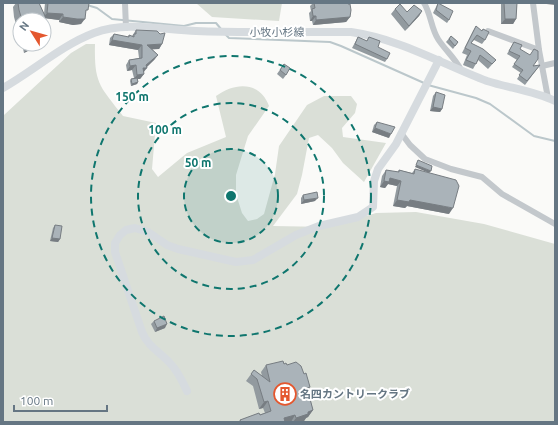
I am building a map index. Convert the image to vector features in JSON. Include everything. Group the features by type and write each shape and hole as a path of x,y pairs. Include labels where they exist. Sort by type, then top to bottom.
{"street":[{"path":"125,3 126,26"},
{"path":"424,3 429,10 437,38 456,60 461,70"},
{"path":"533,3 542,66 552,99"},
{"name":"小牧小杉線","path":"4,86 94,33 126,26 218,32 351,32 369,34 392,41 488,81 552,99"},
{"path":"488,31 539,50"},
{"path":"187,391 178,373 146,340 142,332 115,252 115,243 120,236 126,230 135,228 148,232 167,245 178,249 236,262 253,260 296,235 319,226 358,217 373,207 374,181 378,169 401,133 440,60"},
{"path":"542,66 555,63"},
{"path":"401,133 410,145 425,159 451,169 482,177 502,194 555,224"}],"shaded area":[{"path":"196,3 282,3 279,21 212,17"},
{"name":"名四カントリークラブ","path":"86,44 95,44 97,76 100,84 123,116 156,123 152,169 158,177 187,153 226,137 216,96 223,91 239,86 253,88 260,92 269,106 248,136 236,175 236,194 242,213 248,221 257,219 264,214 275,174 279,146 307,105 324,96 351,96 357,104 355,113 342,128 343,137 386,143 364,182 343,163 332,148 318,135 309,138 297,194 273,226 329,227 376,213 416,212 484,224 555,244 555,422 3,422 4,115 71,53"}],"building":[{"path":"18,3 39,3 43,12 20,12"},
{"path":"48,3 89,3 88,10 86,10 85,19 63,17 63,14 47,12"},
{"path":"314,3 348,3 350,4 351,10 350,17 316,20 316,16 313,16 312,9 315,8"},
{"path":"438,3 453,11 449,20 436,10"},
{"path":"504,3 517,3 516,19 505,19"},
{"path":"400,4 407,12 414,5 422,11 409,26 395,9"},
{"path":"476,26 482,31 483,29 489,32 485,40 477,35 471,43 483,49 496,60 492,64 480,55 476,64 466,60 471,51 465,48"},
{"path":"136,30 157,31 160,34 165,33 162,44 147,45 158,55 146,65 147,68 143,68 144,74 137,75 136,65 130,66 129,60 142,58 142,45 112,40 114,34 129,37 129,35 134,37"},
{"path":"451,36 458,42 455,46 449,39"},
{"path":"358,37 367,41 369,37 380,41 378,47 390,53 387,59 355,44"},
{"path":"514,42 522,45 520,49 530,55 534,49 538,51 538,59 533,66 540,65 527,81 519,75 523,70 514,64 520,56 509,51"},
{"path":"284,64 290,68 286,75 280,70"},
{"path":"137,78 138,82 132,84 131,79"},
{"path":"436,92 445,95 442,109 433,107"},
{"path":"377,122 395,127 391,134 375,128"},
{"path":"418,160 432,166 431,171 416,165"},
{"path":"415,169 456,180 459,186 453,208 410,200 409,202 397,200 401,181 390,178 389,182 384,181 386,170 399,172 399,170 414,174"},
{"path":"317,192 318,198 304,200 303,195"},
{"path":"55,225 62,226 60,239 52,238"},
{"path":"164,316 167,324 157,328 154,321"},
{"name":"名四カントリークラブ","path":"283,361 284,364 286,363 287,365 296,362 301,366 304,374 306,373 310,387 307,388 313,410 308,412 308,414 296,418 295,415 284,418 285,422 241,422 240,420 259,413 260,415 271,411 268,401 264,402 257,379 251,374 254,370 270,382 266,365"}],"waterway":[{"path":"87,5 97,8 112,19 184,26 196,23 216,23 221,29"},
{"path":"225,34 229,38 330,42 424,83"},
{"path":"428,85 476,98 490,104 534,136 555,141"}],"place":[{"name":"名四カントリークラブ","path":"285,394"}]}
